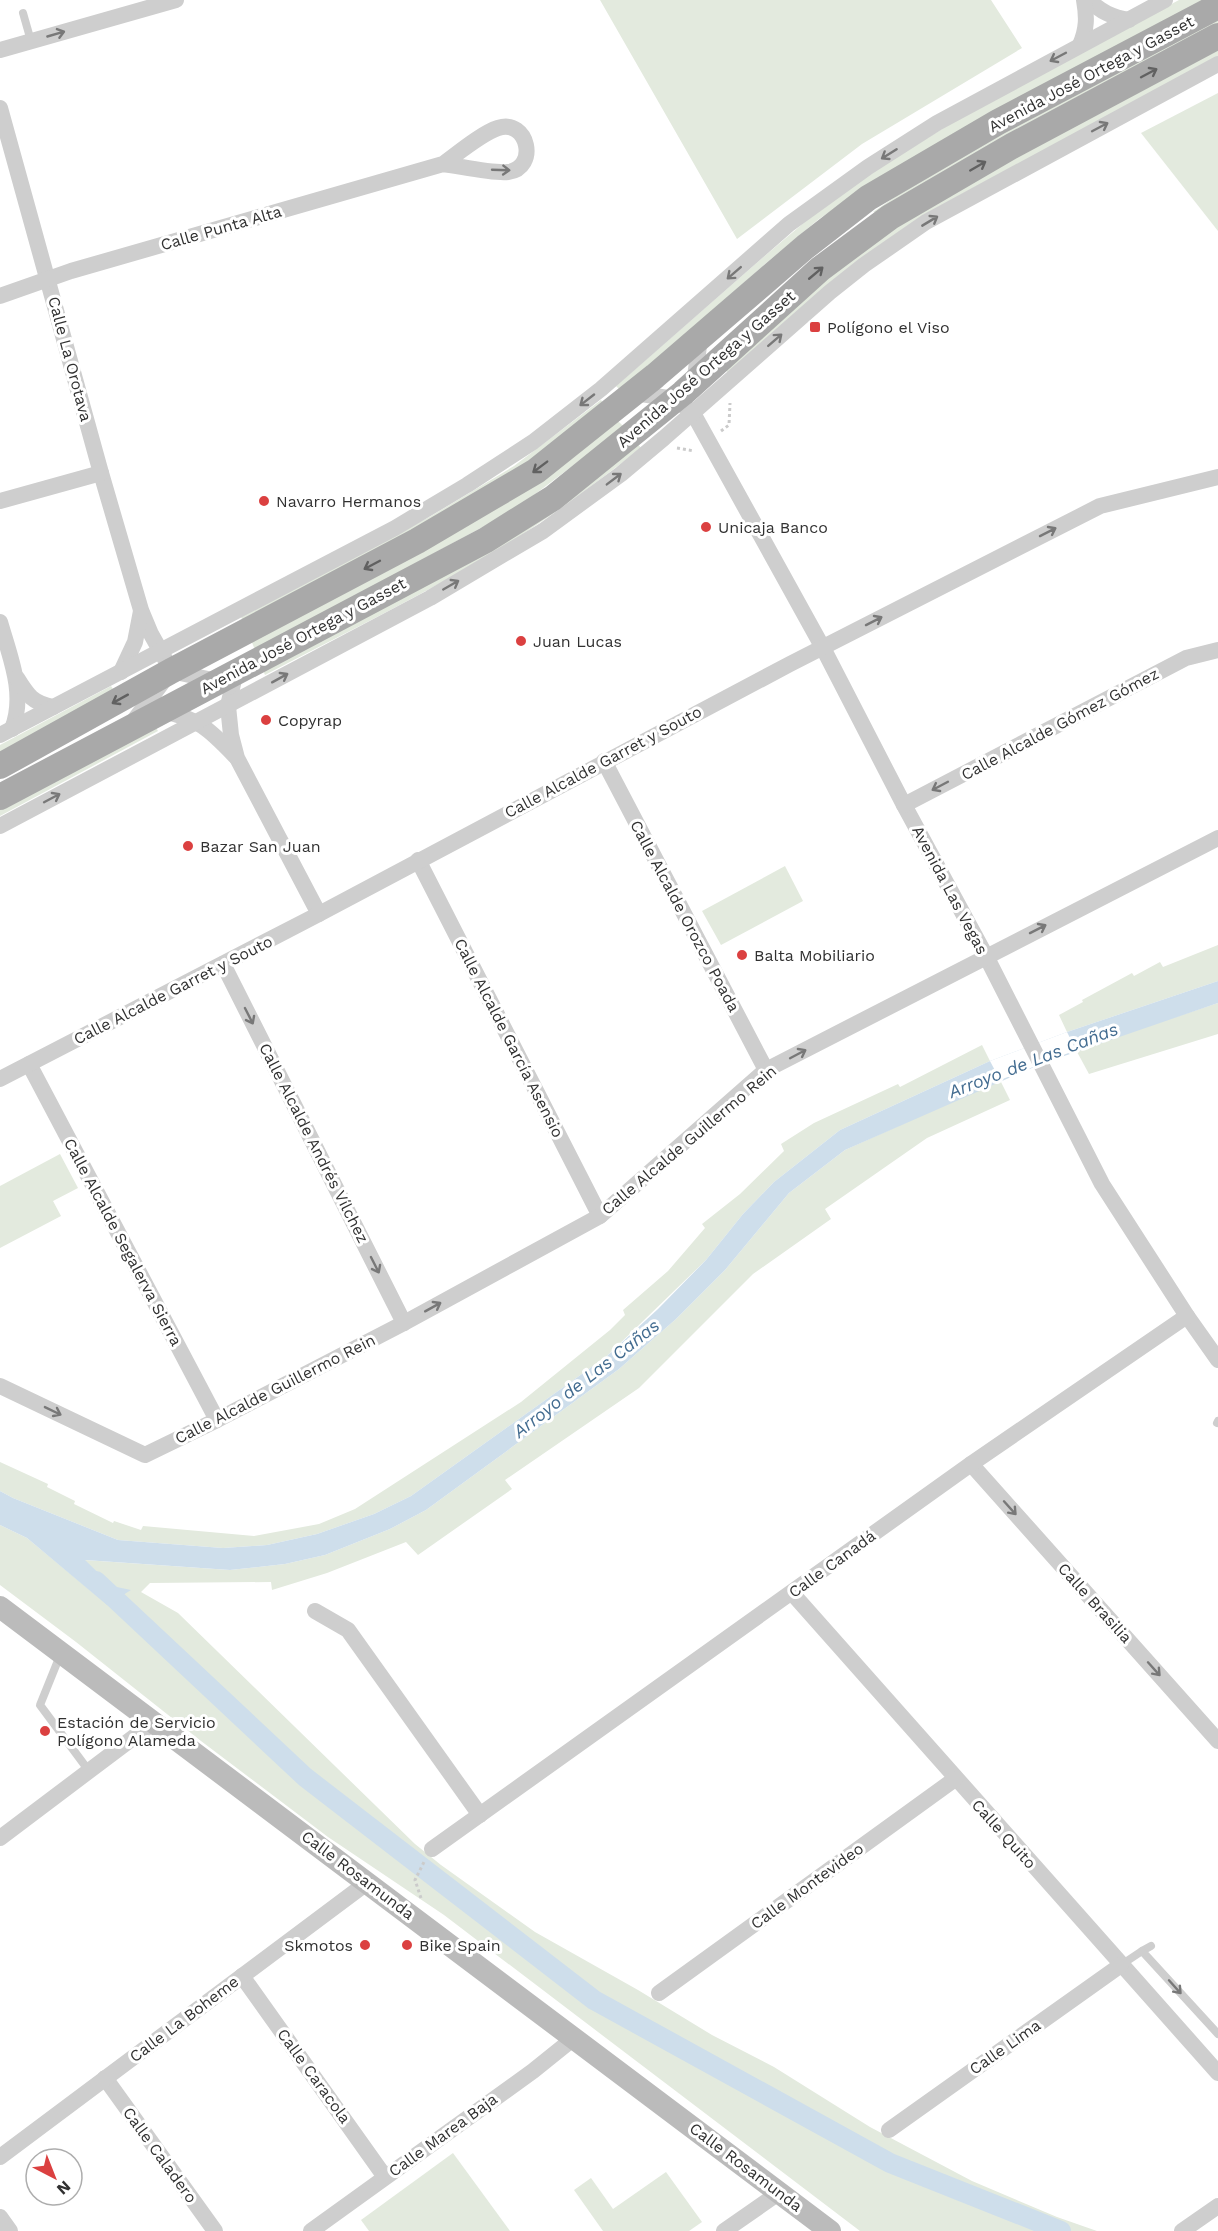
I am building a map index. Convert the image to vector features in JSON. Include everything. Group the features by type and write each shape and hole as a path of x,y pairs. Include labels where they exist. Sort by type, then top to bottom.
{"main road":[{"name":"Avenida José Ortega y Gasset","path":"0,765 166,661 417,541 536,471 634,393 805,247 868,198 998,122 1218,6"},
{"name":"Avenida José Ortega y Gasset","path":"0,797 496,534 553,498 688,398 820,269 890,217 1012,146 1218,36"},
{"name":"Calle Rosamunda","path":"0,1607 830,2231"}],"street":[{"path":"0,50 176,0"},
{"path":"1080,45 1085,34 1087,16 1084,0"},
{"path":"1089,0 1099,10 1114,18 1129,20"},
{"name":"Avenida José Ortega y Gasset","path":"6,732 121,672 166,661 486,473 533,442 601,389 789,224 868,167 937,123 1165,0"},
{"name":"Avenida José Ortega y Gasset","path":"0,826 430,598 543,531 621,474 688,398 864,265 926,222 1218,64"},
{"name":"Calle La Orotava","path":"0,108 49,280 100,473 141,610 166,661"},
{"name":"Calle Punta Alta","path":"0,296 71,271 443,164"},
{"path":"634,393 688,398 700,338"},
{"name":"Avenida Las Vegas","path":"688,398 986,956 1102,1184 1218,1360"},
{"path":"0,501 100,473"},
{"name":"Calle Alcalde Garret y Souto","path":"0,1079 320,914 604,761 1100,506 1218,477"},
{"name":"Calle La Orotava","path":"121,672 135,642 141,610"},
{"path":"0,622 18,696 18,711 6,732"},
{"name":"Calle Alcalde Gómez Gómez","path":"904,805 1186,658 1218,650"},
{"path":"127,729 166,661 226,676 231,735 237,758 320,914"},
{"path":"14,672 32,699 39,704 53,707"},
{"path":"160,711 197,722 212,732 237,758"},
{"name":"Calle Alcalde Orozco Poada","path":"604,761 766,1070"},
{"name":"Calle Alcalde Guillermo Rein","path":"0,1386 145,1455 404,1323 600,1216 766,1070 1218,838"},
{"name":"Calle Alcalde García Asensio","path":"418,860 600,1216"},
{"name":"Calle Alcalde Andrés Vílchez","path":"223,963 404,1323"},
{"name":"Calle Alcalde Segalerva Sierra","path":"29,1064 217,1420"},
{"name":"Calle Canadá","path":"432,1849 971,1464 1187,1316"},
{"name":"Calle Brasilia","path":"971,1464 1218,1741"},
{"name":"Calle Quito","path":"792,1593 1218,2073"},
{"path":"315,1611 348,1630 480,1815"},
{"path":"0,1838 154,1722"},
{"name":"Calle Montevideo","path":"659,1993 955,1779"},
{"name":"Calle La Boheme","path":"0,2157 368,1882"},
{"name":"Calle Lima","path":"889,2130 1121,1965"},
{"name":"Calle Caracola","path":"242,1976 385,2177"},
{"name":"Calle Marea Baja","path":"311,2231 524,2077 574,2038"},
{"name":"Calle Caladero","path":"105,2078 215,2231"},
{"path":"724,2231 780,2192"},
{"path":"1182,2231 1218,2206"},
{"path":"0,2217 10,2231"}],"lane":[{"path":"23,13 31,41"},
{"path":"61,1653 40,1705 88,1771"},
{"path":"1121,1965 1150,1946"},
{"path":"1142,1951 1218,2034"}],"path":[{"path":"417,1919 426,1907 415,1880 432,1849"}],"shaded area":[{"path":"600,0 991,0 1022,48 862,144 737,239"},
{"path":"1179,0 1209,0 875,181 819,219 621,391 616,386 813,215 868,175 966,114"},
{"path":"1218,18 1218,26 1045,116 918,187 877,213 873,212 930,173 983,143"},
{"path":"1218,49 1218,57 923,215 728,373 723,367 853,253 918,210"},
{"path":"1218,93 1218,231 1141,133"},
{"path":"601,400 605,406 558,442 485,491 243,621 241,617 431,516 514,466"},
{"path":"617,420 624,427 530,498 490,523 255,650 251,640"},
{"path":"636,442 641,448 579,495 515,539 423,592 265,675 262,668"},
{"path":"111,686 115,692 0,753 0,745"},
{"path":"155,726 158,731 0,816 0,808"},
{"path":"785,866 803,901 721,945 702,911"},
{"path":"1218,945 1218,981 1067,1032 1059,1015 1083,1002 1082,1000 1132,973 1134,976 1160,962 1163,967"},
{"path":"1218,1003 1218,1034 1089,1074 1076,1050"},
{"path":"982,1045 990,1061 840,1130 774,1182 743,1214 706,1260 607,1356 411,1496 374,1514 317,1534 267,1545 223,1548 118,1540 0,1491 0,1462 48,1484 47,1487 75,1501 74,1504 113,1523 114,1521 141,1530 143,1526 254,1536 319,1524 355,1509 521,1402 610,1330 625,1315 623,1310 668,1271 705,1228 702,1224 740,1194 784,1151 781,1144 814,1123 898,1084 900,1087"},
{"path":"1000,1080 1010,1100 927,1138 825,1209 831,1219 753,1274 639,1388 505,1480 512,1489 418,1555 406,1542 327,1573 272,1590 271,1582 150,1583 141,1592 178,1613 415,1844 535,1932 712,2035 774,2067 870,2127 972,2181 1057,2217 1097,2231 860,2231 444,1915 328,1837 0,1585 0,1525 27,1538 108,1605 112,1586 84,1560 230,1570 285,1564 325,1555 390,1529 426,1510 619,1369 676,1319 725,1270 789,1193 845,1150"},
{"path":"60,1154 78,1188 53,1201 61,1216 0,1248 0,1186"},
{"path":"453,2153 510,2231 369,2231 361,2220"},
{"path":"666,2172 702,2222 689,2231 603,2231 574,2190 591,2178 613,2209"}],"water":[{"name":"Arroyo de Las Cañas","path":"1218,981 1218,1003 1041,1064 845,1150 789,1193 725,1270 676,1319 619,1369 426,1510 390,1529 325,1555 285,1564 230,1570 85,1560 112,1586 131,1590 107,1605 27,1538 0,1525 0,1491 118,1540 223,1548 267,1545 317,1534 374,1514 411,1496 607,1356 706,1260 743,1214 774,1182 840,1130 990,1061 1067,1032"}],"pier":[{"path":"1067,1032 1076,1050 1000,1080 990,1061"}],"waterway":[{"path":"96,1581 305,1777 594,2000 890,2163 1061,2231"}],"place":[{"name":"Polígono el Viso","path":"815,327"},
{"name":"Navarro Hermanos","path":"264,501"},
{"name":"Unicaja Banco","path":"706,527"},
{"name":"Juan Lucas","path":"521,641"},
{"name":"Copyrap","path":"266,720"},
{"name":"Bazar San Juan","path":"188,846"},
{"name":"Balta Mobiliario","path":"742,955"},
{"name":"Estación de Servicio Polígono Alameda","path":"45,1731"},
{"name":"Skmotos","path":"365,1945"},
{"name":"Bike Spain","path":"407,1945"}]}
